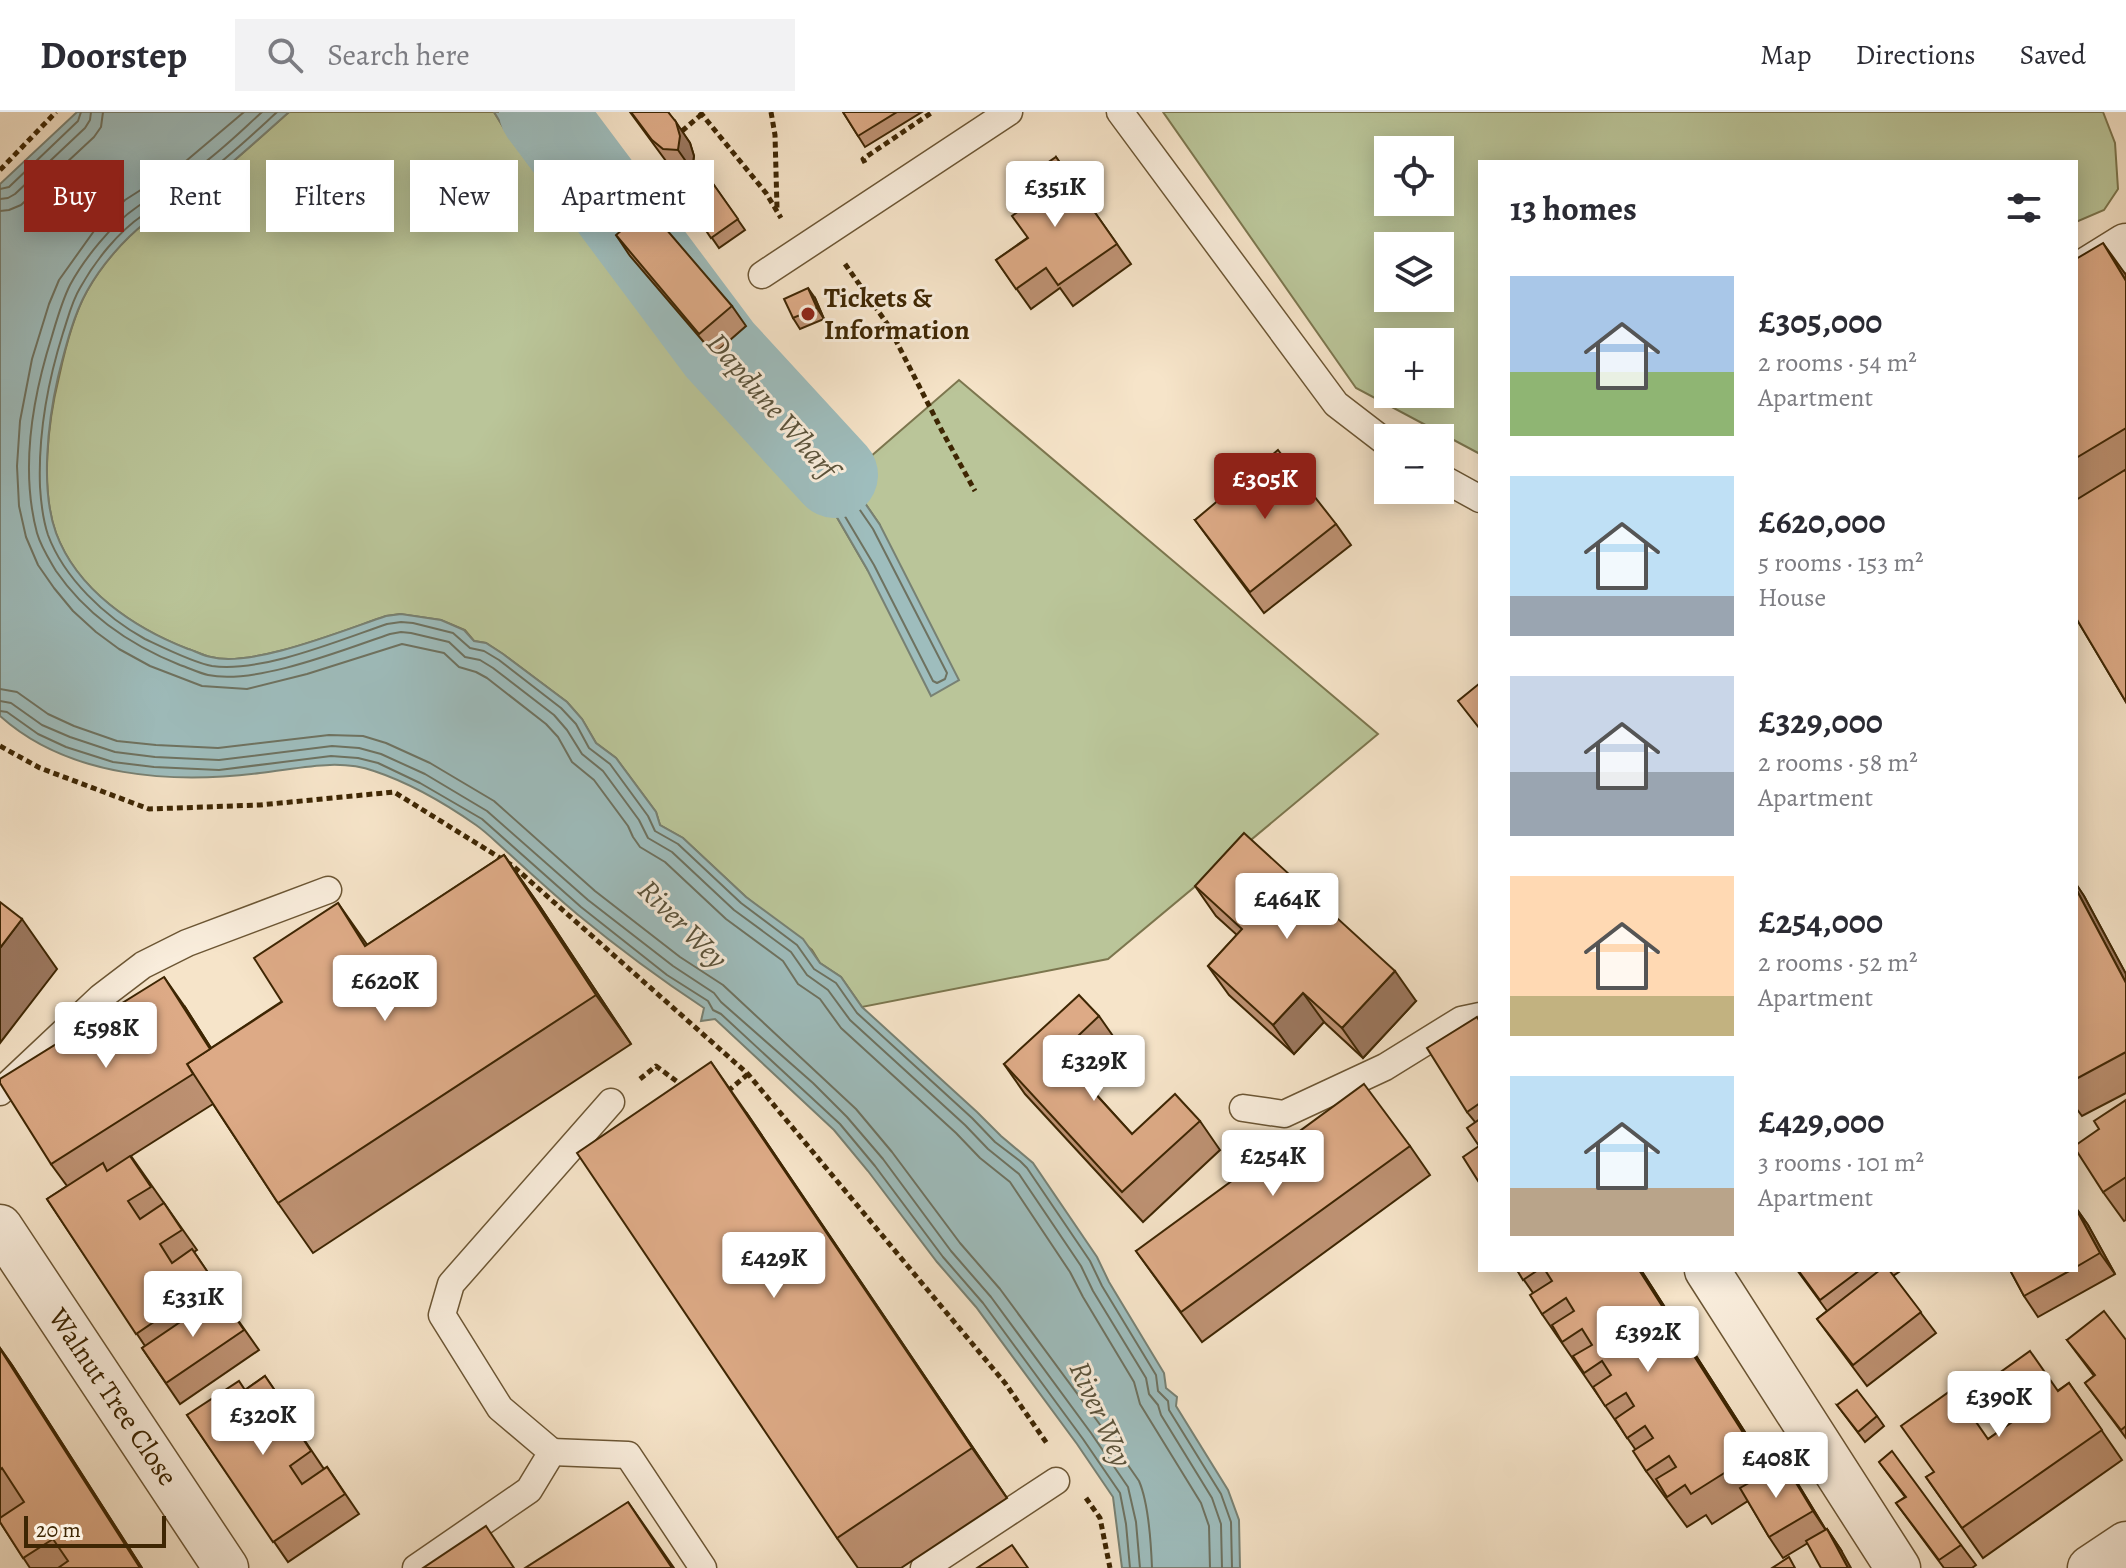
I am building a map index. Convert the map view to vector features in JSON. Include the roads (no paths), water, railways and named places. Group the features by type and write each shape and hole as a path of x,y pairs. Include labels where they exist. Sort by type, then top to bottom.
{"street":[{"name":"Walnut Tree Close","path":"3,1239 226,1568"},
{"path":"1708,1272 1898,1568"},
{"path":"2090,1568 2126,1544"}],"lane":[{"path":"762,275 1009,112"},
{"path":"1120,112 1336,404 1374,433"},
{"path":"1454,485 1478,498"},
{"path":"0,1092 101,997 143,965 187,943 328,890"},
{"path":"1243,1108 1284,1114 1385,1067 1461,1020 1478,1016"},
{"path":"611,1102 451,1284 442,1315 500,1408 552,1452 628,1455 703,1568"},
{"path":"416,1568 529,1490 552,1452"},
{"path":"924,1568 1056,1469"}],"water":[{"name":"River Wey","path":"77,112 289,112 234,160 140,160 140,227 106,263 82,301 58,377 51,414 47,476 51,515 65,553 93,589 128,618 168,640 208,656 229,659 273,653 386,616 401,614 441,620 464,630 474,641 486,643 503,654 567,702 582,719 596,743 616,758 656,812 660,825 683,838 746,897 803,939 820,963 841,977 862,1007 1033,1163 1097,1257 1164,1373 1166,1388 1177,1397 1176,1406 1228,1490 1239,1520 1240,1568 1122,1568 1113,1497 976,1307 834,1130 715,1019 701,1021 704,1008 592,926 476,825 414,788 360,767 317,766 192,777 123,772 58,753 27,737 0,716 0,184 24,162 24,232 124,232 124,160 26,160"},
{"path":"494,112 585,112 620,160 534,160 534,168"},
{"path":"583,232 644,232 647,246 619,270 608,264"},
{"path":"765,380 847,477 880,525 959,680 931,696 867,569 831,507 815,485 783,455 738,402"}],"waterway":[{"name":"Dapdune Wharf","path":"542,112 720,350 835,475"}],"place":[{"name":"Tickets & Information","path":"808,314"}]}
